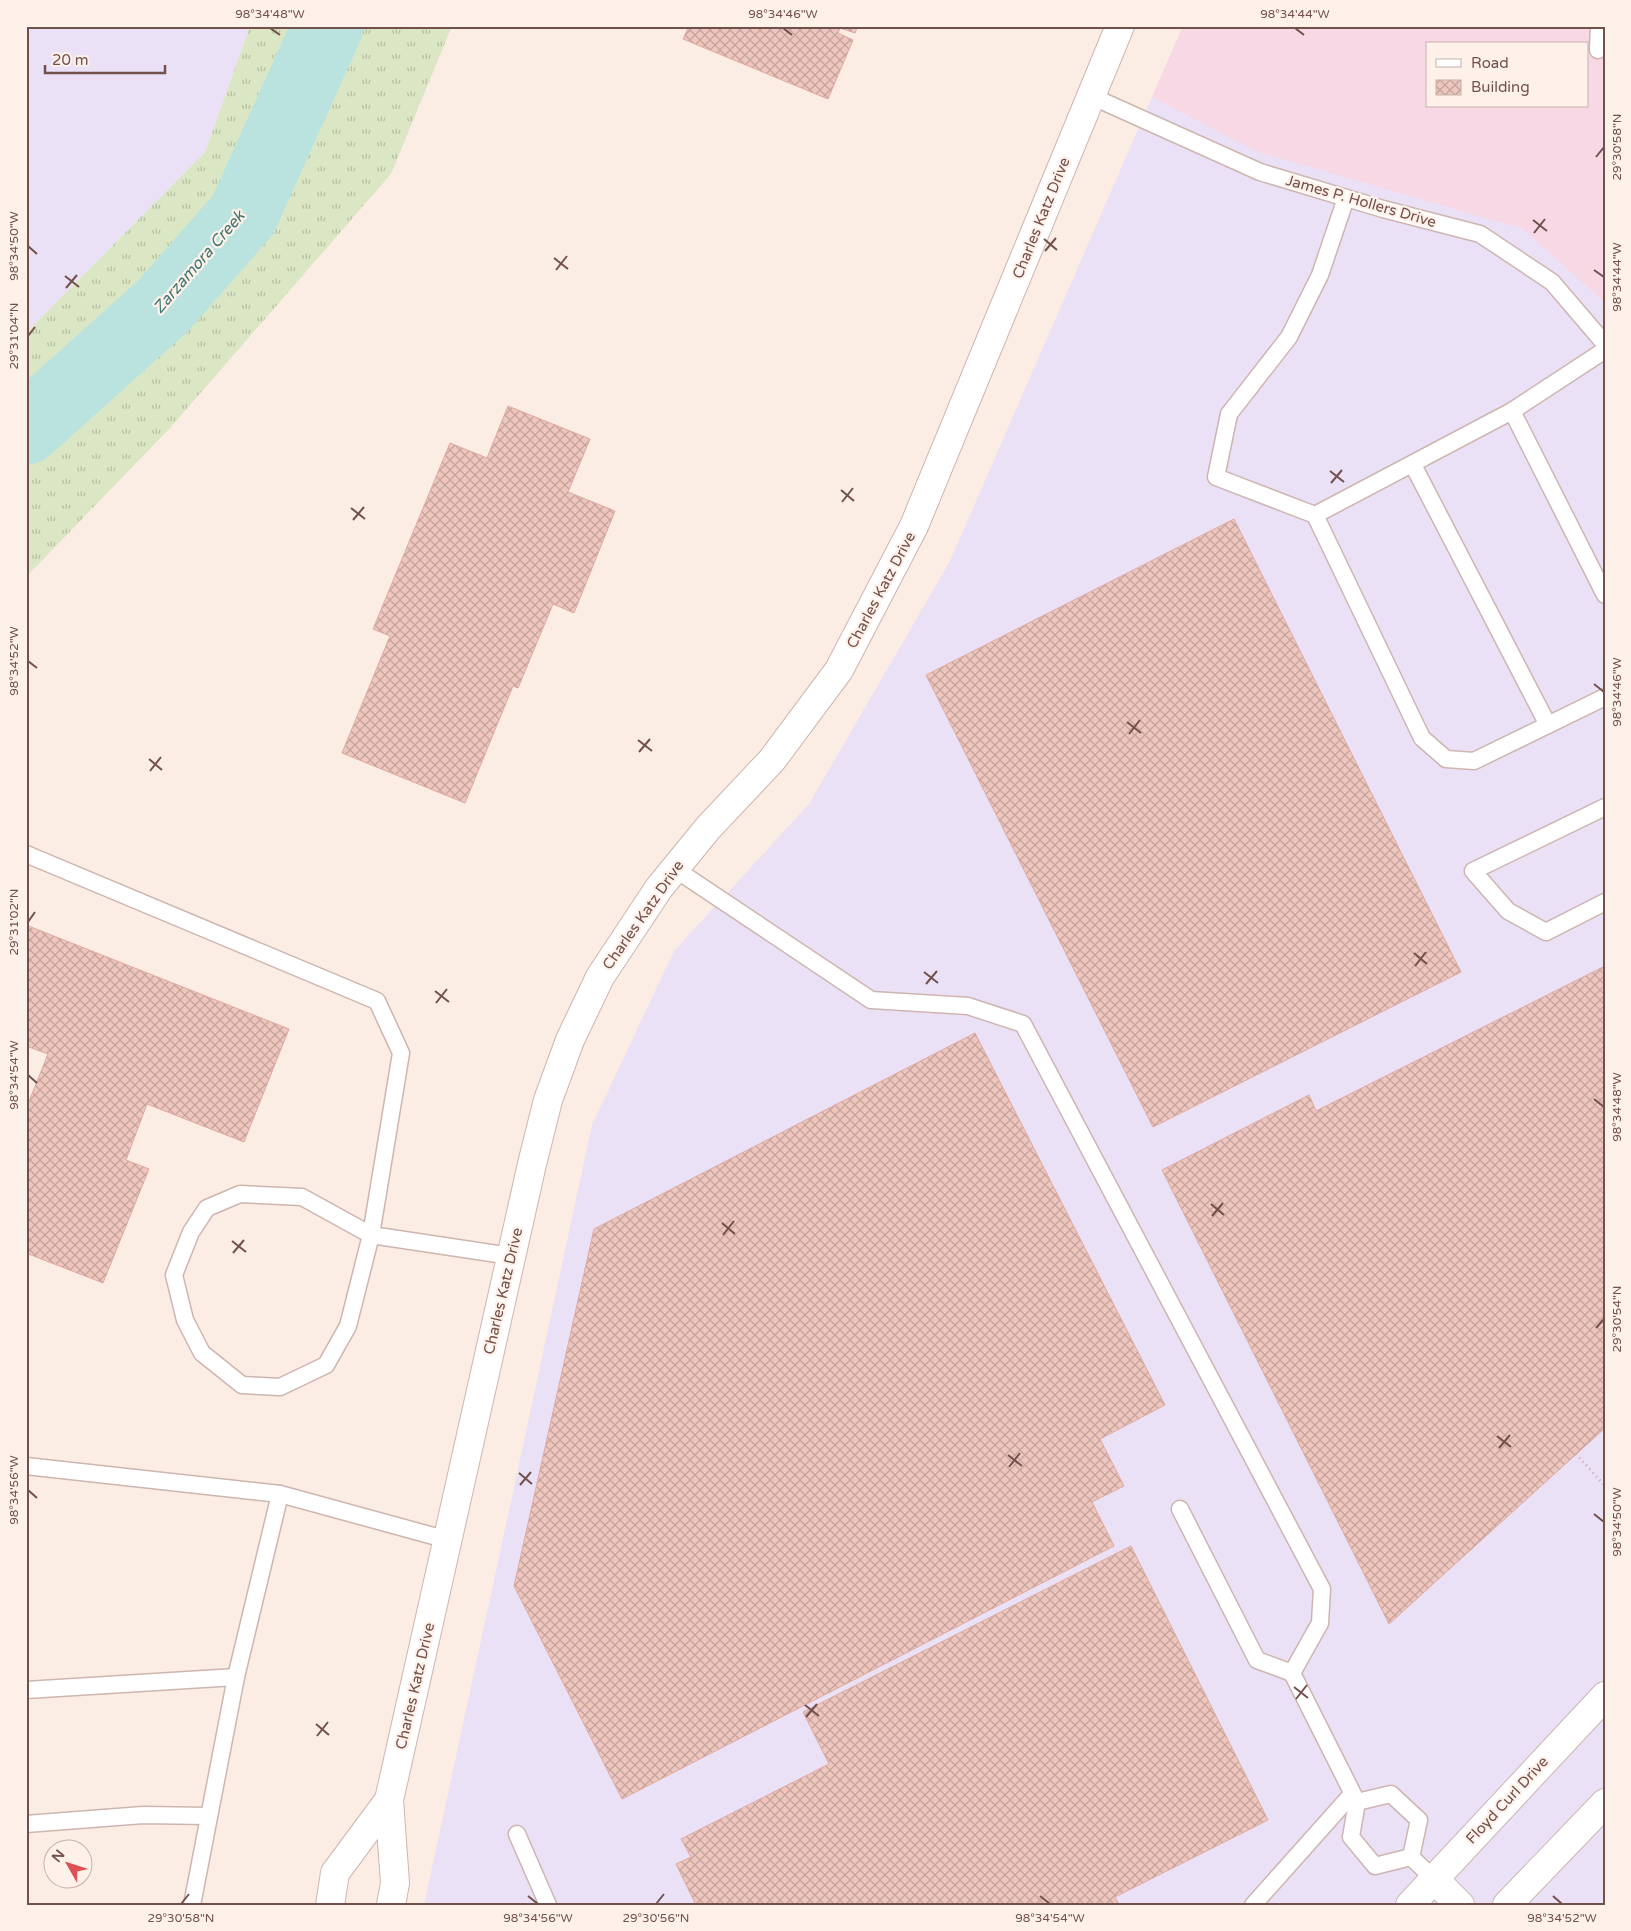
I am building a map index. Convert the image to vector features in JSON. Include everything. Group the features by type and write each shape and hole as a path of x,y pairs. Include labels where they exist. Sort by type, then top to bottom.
{"street":[{"name":"Charles Katz Drive","path":"392,1905 395,1883 389,1800 511,1256 548,1100 570,1040 600,977 659,888 708,828 772,760 839,670 914,526 1120,26"},
{"name":"Floyd Curl Drive","path":"1410,1905 1605,1696"},
{"name":"Charles Katz Drive","path":"330,1905 335,1873 389,1800"},
{"path":"1506,1905 1605,1803"},
{"path":"1434,1879 1460,1905"}],"lane":[{"path":"1598,50 1599,26"},
{"name":"James P. Hollers Drive","path":"1091,96 1260,172 1346,198 1480,234 1552,282 1605,344"},
{"path":"1346,198 1320,275 1289,337 1229,414 1216,477 1315,515 1422,738 1446,759 1474,761 1605,697"},
{"path":"1315,515 1413,465 1512,411 1605,350"},
{"path":"1512,411 1605,595"},
{"path":"1413,465 1548,725"},
{"path":"1605,807 1473,871 1508,911 1546,932 1605,902"},
{"path":"26,854 377,1001 401,1054 371,1235 348,1326 326,1365 280,1387 242,1385 202,1352 185,1320 174,1275 191,1232 207,1208 240,1194 302,1197 371,1235 511,1256"},
{"path":"675,869 872,1000 968,1006 1023,1024 1322,1589 1320,1623 1292,1673"},
{"path":"26,1466 280,1494 448,1540"},
{"path":"192,1905 236,1677 280,1494"},
{"path":"1180,1510 1257,1660 1292,1673 1355,1798 1351,1837 1375,1866 1410,1857"},
{"path":"26,1690 236,1677"},
{"path":"1252,1905 1355,1798 1391,1794 1419,1820 1410,1857"},
{"path":"26,1824 143,1815 209,1816"},
{"path":"517,1834 548,1905"},
{"path":"1410,1857 1434,1879"}],"path":[{"path":"1576,1454 1605,1486"}],"shaded area":[{"path":"26,26 250,26 205,152 26,333"},
{"path":"1183,26 1605,26 1605,1905 424,1905 592,1125 674,951 809,804 950,561"},
{"path":"1183,26 1605,26 1605,303 1523,229 1255,151 1152,97"}],"green space":[{"path":"250,26 452,26 391,174 170,428 26,577 26,333 205,152"}],"building":[{"path":"689,26 858,26 855,33 840,28 838,33 853,40 828,99 683,39"},
{"path":"508,406 590,439 568,492 615,511 574,613 553,604 518,688 513,686 465,803 342,753 390,636 373,629 450,443 487,458"},
{"path":"1234,519 1461,972 1153,1127 926,675"},
{"path":"26,925 289,1029 244,1142 147,1104 126,1160 149,1169 103,1283 26,1253 26,1109 48,1054 26,1046"},
{"path":"1605,966 1605,1428 1389,1624 1162,1170 1309,1095 1316,1111"},
{"path":"975,1033 1165,1405 1100,1439 1124,1486 1092,1502 1114,1546 622,1799 514,1586 594,1229"},
{"path":"1131,1546 1268,1820 1115,1897 1119,1905 696,1905 676,1864 691,1857 681,1839 829,1764 803,1712"}],"waterway":[{"name":"Zarzamora Creek","path":"26,429 163,306 243,215 328,26"}]}
